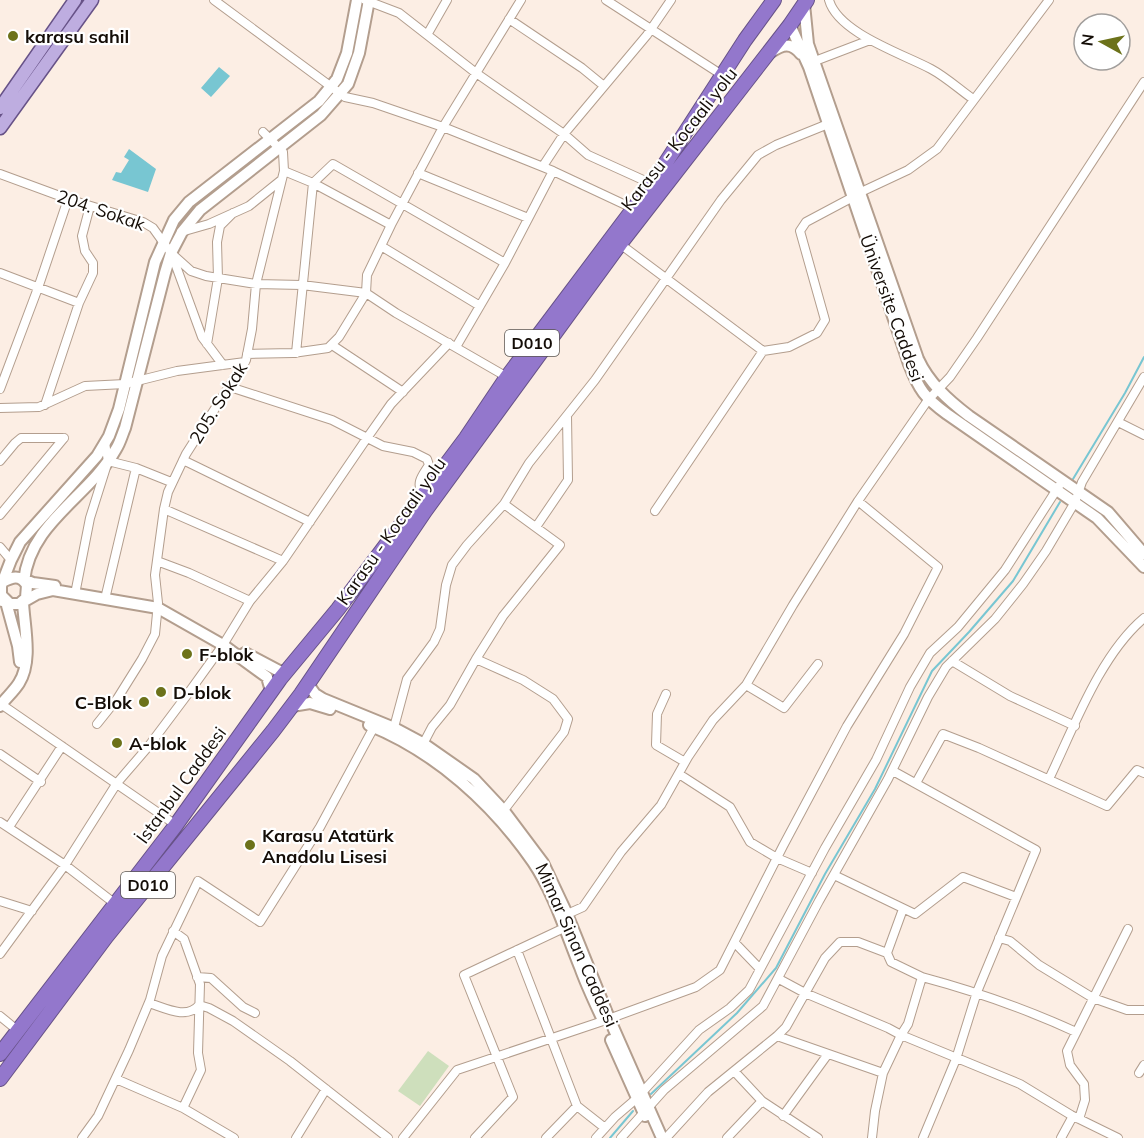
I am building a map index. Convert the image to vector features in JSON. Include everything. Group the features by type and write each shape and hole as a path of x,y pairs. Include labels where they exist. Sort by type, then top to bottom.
{"highway":[{"name":"Karasu - Kocaali yolu","path":"0,1079 106,937 292,706 425,511 620,244 790,25 804,1"},
{"name":"Karasu - Kocaali yolu","path":"279,680 338,609 466,438 507,377 652,184 771,2"},
{"path":"771,2 790,25"},
{"path":"279,680 308,684"},
{"path":"279,680 292,706"},
{"name":"İstanbul Caddesi","path":"0,1054 176,825 279,680"}],"main road":[{"path":"0,108 75,0"},
{"path":"0,128 92,0"},
{"path":"0,702 16,676 20,663 18,646 0,590 2,582 20,542 98,456 105,443 119,409 155,262 163,241 174,220 189,202 267,135 319,101 330,88 337,79 365,0"},
{"path":"0,702 19,682 26,660 22,602 28,590 23,580 30,552 45,529 81,492 117,448 125,428 171,253 182,232 200,210 321,114 348,84 359,53 365,0"},
{"path":"804,1 810,60 857,194 918,359 928,380 952,404 1059,486"},
{"name":"Üniversite Caddesi","path":"790,25 810,60 828,124 857,194 909,364 919,386 928,399 1077,497 1144,567"},
{"path":"766,56 776,49 789,45 795,47 810,60"},
{"path":"1077,497 1108,513 1144,554"},
{"path":"2,582 11,577 75,592"},
{"path":"3,601 14,605 52,590 158,605 281,672 279,680 267,677 224,643"},
{"name":"Mimar Sinan Caddesi","path":"308,684 315,694 323,699 422,748 501,815 534,863 564,920 646,1111 655,1138"},
{"name":"Mimar Sinan Caddesi","path":"292,706 317,704 374,727 393,732"},
{"name":"Mimar Sinan Caddesi","path":"646,1111 664,1138"}],"street":[{"path":"214,0 340,94 443,127 543,166 632,208"},
{"path":"365,0 399,14 476,74 564,134 588,155 652,184"},
{"path":"427,35 447,0"},
{"path":"0,408 39,407 85,386 125,384 177,371 223,365 246,358 296,353 328,348 332,345 366,293 367,275 443,127 521,0"},
{"path":"606,0 722,75"},
{"path":"543,166 564,134 651,30 671,0"},
{"path":"829,0 832,11 870,40 932,70 974,99"},
{"path":"620,244 763,351 789,347 817,333 825,320 800,231 806,222 908,170 937,148 1049,0"},
{"path":"510,19 582,68 604,86"},
{"path":"810,60 870,40"},
{"path":"475,1138 513,1096 465,975 517,950 583,907 621,852 661,805 685,762 713,720 746,685 858,501 928,399 950,376 977,338 1144,82"},
{"path":"393,732 407,679 434,642 440,629 446,585 452,565 466,545 504,504 529,463 567,416 721,200 758,155 776,145 828,124"},
{"path":"267,135 283,152 284,171 313,183 391,225"},
{"path":"296,353 313,183 333,164 505,263"},
{"name":"205. Sokak","path":"97,724 117,699 155,634 158,605 155,574 164,509 171,482 246,358 256,284 284,171"},
{"path":"0,953 65,865 117,783 148,747 224,643 250,601 283,561 367,438 403,392 453,345 480,306 505,263 554,171"},
{"path":"418,173 528,218"},
{"name":"204. Sokak","path":"0,174 68,199 143,222 153,228 171,253 191,272 256,284 302,285 366,293"},
{"path":"163,241 249,206 280,181"},
{"path":"0,389 68,199"},
{"path":"45,405 79,303 93,273 93,263 85,251 82,236 90,206"},
{"path":"207,344 218,278 217,242 220,226 233,213"},
{"path":"381,246 480,306"},
{"path":"171,253 202,337 223,365"},
{"path":"0,273 79,303"},
{"path":"366,293 396,313 507,377"},
{"path":"332,345 403,392"},
{"path":"655,511 763,351"},
{"path":"621,1138 664,1090 763,1006 892,771 928,697 946,667 995,619 1023,584 1064,522 1082,482 1144,377"},
{"path":"230,387 332,420 383,446 413,452 427,459 429,465 419,480 418,487 422,494"},
{"path":"536,527 568,480 567,416"},
{"path":"1118,422 1144,435"},
{"path":"0,461 21,438 64,438 0,514"},
{"path":"75,592 90,518 108,461 105,443"},
{"path":"183,460 310,522"},
{"path":"108,461 136,468 171,482"},
{"path":"106,596 136,468"},
{"path":"596,1138 699,1030 730,1008 749,990 876,760 910,687 930,653 958,627 1005,570 1059,486"},
{"path":"403,1138 457,1070 696,987 720,970 847,726 904,634 938,567 858,501"},
{"path":"422,748 502,616 560,545 504,504"},
{"path":"164,509 283,561"},
{"path":"0,548 11,560"},
{"path":"157,561 250,601"},
{"path":"1049,779 1107,661 1128,632 1144,618"},
{"path":"476,659 523,680 553,699 568,719 564,732 501,815"},
{"path":"952,662 1010,696 1075,726"},
{"path":"746,685 784,708 818,664"},
{"path":"666,694 657,714 656,745 685,762"},
{"path":"0,702 176,825"},
{"path":"82,1138 98,1116 116,1079 149,1004 162,956 198,881 260,922 320,827 374,727"},
{"path":"916,783 943,735 980,748 1107,806 1137,770 1144,773"},
{"path":"9,827 41,782 62,747"},
{"path":"0,754 41,782"},
{"path":"892,771 1036,850 977,992 956,1059 923,1138"},
{"path":"679,774 730,807 750,842 777,858 812,873"},
{"path":"0,822 65,865 114,903"},
{"path":"834,875 915,914 963,877 1016,897"},
{"path":"0,901 32,911"},
{"path":"903,909 887,953 891,962 922,978 977,992 1028,1009 1076,1032"},
{"path":"1061,1138 1076,1118 1084,1100 1084,1084 1070,1065 1067,1051 1128,929"},
{"path":"173,931 184,939 200,984 198,1053 201,1070 183,1108"},
{"path":"999,938 1010,940 1039,965 1093,998 1127,1010 1144,1010"},
{"path":"664,1138 708,1092 786,1027 825,958 840,942 858,942 887,953"},
{"path":"735,943 760,969"},
{"path":"517,950 549,1039 577,1106 605,1128"},
{"path":"197,977 212,978 243,1007 255,1013"},
{"path":"873,1138 875,1111 884,1073 908,1024 922,978"},
{"path":"779,979 805,993 956,1059 1020,1084 1104,1135 1118,1138"},
{"path":"149,1004 185,1014 191,1013 200,1005"},
{"path":"200,1005 233,1021 388,1138"},
{"path":"0,1016 17,1030"},
{"path":"777,1036 884,1073"},
{"path":"783,1116 828,1054"},
{"path":"1139,1073 1144,1065"},
{"path":"734,1071 762,1101 818,1138"},
{"path":"116,1079 183,1108 234,1138"},
{"path":"296,1138 326,1089"},
{"path":"727,1138 762,1101"},
{"path":"546,1138 577,1106"}],"green space":[{"path":"428,1051 449,1066 420,1106 398,1091"}],"water":[{"path":"219,67 230,76 211,97 201,88"},
{"path":"129,149 156,169 148,192 112,180 116,172 121,173 129,160 124,157"}],"waterway":[{"path":"1073,479 1144,357"},
{"path":"651,1094 737,1013 776,968 825,874 875,789 932,671 1013,581 1060,502"},
{"path":"610,1138 633,1111"}],"place":[{"name":"karasu sahil","path":"13,36"},
{"name":"F-blok","path":"187,654"},
{"name":"D-blok","path":"161,692"},
{"name":"C-Blok","path":"144,702"},
{"name":"A-blok","path":"117,743"},
{"name":"Karasu Atatürk Anadolu Lisesi","path":"250,845"}]}
